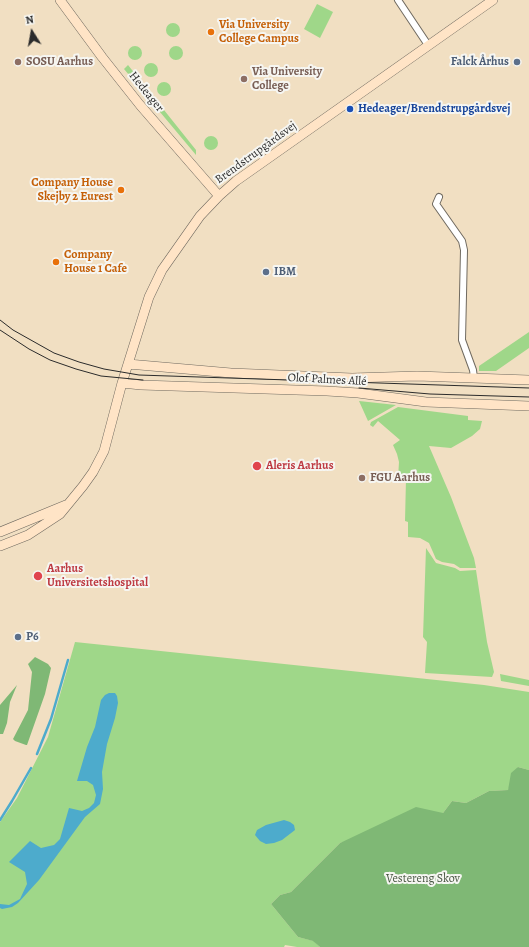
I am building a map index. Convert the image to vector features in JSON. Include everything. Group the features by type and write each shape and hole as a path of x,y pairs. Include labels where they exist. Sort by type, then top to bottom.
{"street":[{"name":"Hedeager","path":"60,0 140,105 219,196"},
{"path":"398,0 428,45"},
{"name":"Brendstrupgårdsvej","path":"0,546 28,535 51,521 60,514 86,483 104,451 122,383 149,297 162,270 200,216 236,181 493,0"},
{"path":"439,197 436,204 462,241 464,250 462,340 473,370 474,378"},
{"name":"Olof Palmes Allé","path":"128,364 231,373 352,378 417,376 529,380"},
{"name":"Olof Palmes Allé","path":"122,383 141,386 327,391 358,393 426,402 529,406"},
{"name":"Brendstrupgårdsvej","path":"0,532 69,503"},
{"path":"0,538 24,529 56,509"}],"green space":[{"path":"317,4 333,12 320,38 304,29"},
{"path":"170,23 176,23 180,27 180,33 176,37 170,37 166,33 166,27"},
{"path":"132,46 138,46 142,50 142,56 138,60 132,60 128,56 128,50"},
{"path":"173,46 179,46 183,50 183,56 179,60 173,60 169,56 169,50"},
{"path":"148,63 154,63 158,67 158,73 154,77 148,77 144,73 144,67"},
{"path":"128,65 196,150 196,155 124,69"},
{"path":"161,82 167,82 171,86 171,92 167,96 161,96 157,92 157,86"},
{"path":"208,136 214,136 218,140 218,146 214,150 208,150 204,146 204,140"},
{"path":"529,332 529,348 496,371 479,371 479,366"},
{"path":"359,401 396,405 368,421"},
{"path":"398,407 468,416 468,420 482,421 480,429 472,436 451,448 429,446 451,497 474,558 476,568 460,568 454,564 442,562 436,559 429,543 420,538 408,537 408,522 405,521 406,479 398,478 399,462 393,445 400,440 378,421 373,427 370,425 371,422"},
{"path":"426,548 436,563 455,568 460,571 476,570 487,642 494,672 492,677 425,673 427,642 423,637"},
{"path":"75,642 484,685 529,692 529,770 518,767 508,790 489,791 466,803 452,801 443,813 340,843 291,892 280,895 271,904 298,937 314,941 320,947 297,947 285,945 284,947 0,947 0,822 17,798 48,737"},
{"path":"35,657 48,664 51,668 45,694 26,745 13,739 28,710 32,672 28,664"},
{"path":"500,674 529,680 529,686 501,681"},
{"path":"17,685 10,702 7,723 3,734 0,734 0,705"},
{"name":"Vestereng Skov","path":"518,767 529,770 529,947 320,947 313,941 298,937 271,904 280,895 291,892 340,843 416,807 443,813 452,801 466,803 489,791 508,790 511,773"}],"water":[{"path":"109,693 115,693 118,703 107,744 102,772 103,789 100,804 85,817 39,880 18,903 12,907 0,908 0,904 9,905 20,899 27,884 25,872 9,862 30,841 41,848 54,845 60,839 69,808 82,811 89,808 94,803 96,795 93,785 87,781 77,781 87,747 95,727 101,700"},
{"path":"284,820 294,825 295,830 282,840 266,844 260,841 255,835 257,830 266,825"}],"waterway":[{"path":"37,754 51,719 68,660"},
{"path":"0,820 31,768"}],"tram line":[{"path":"0,320 13,330 54,353 104,369 139,375 529,388"},
{"path":"0,330 29,349 50,360 101,376 143,380"},
{"path":"359,388 430,394 529,397"}],"place":[{"name":"Via University College Campus","path":"211,32"},
{"name":"SOSU Aarhus","path":"18,62"},
{"name":"Falck Århus","path":"517,62"},
{"name":"Via University College","path":"244,79"},
{"name":"Hedeager/Brendstrupgårdsvej","path":"350,109"},
{"name":"Company House Skejby 2 Eurest","path":"121,190"},
{"name":"Company House 1 Cafe","path":"56,262"},
{"name":"IBM","path":"266,272"},
{"name":"Aleris Aarhus","path":"257,466"},
{"name":"FGU Aarhus","path":"362,478"},
{"name":"Aarhus Universitetshospital","path":"38,576"},
{"name":"P6","path":"18,637"}]}
